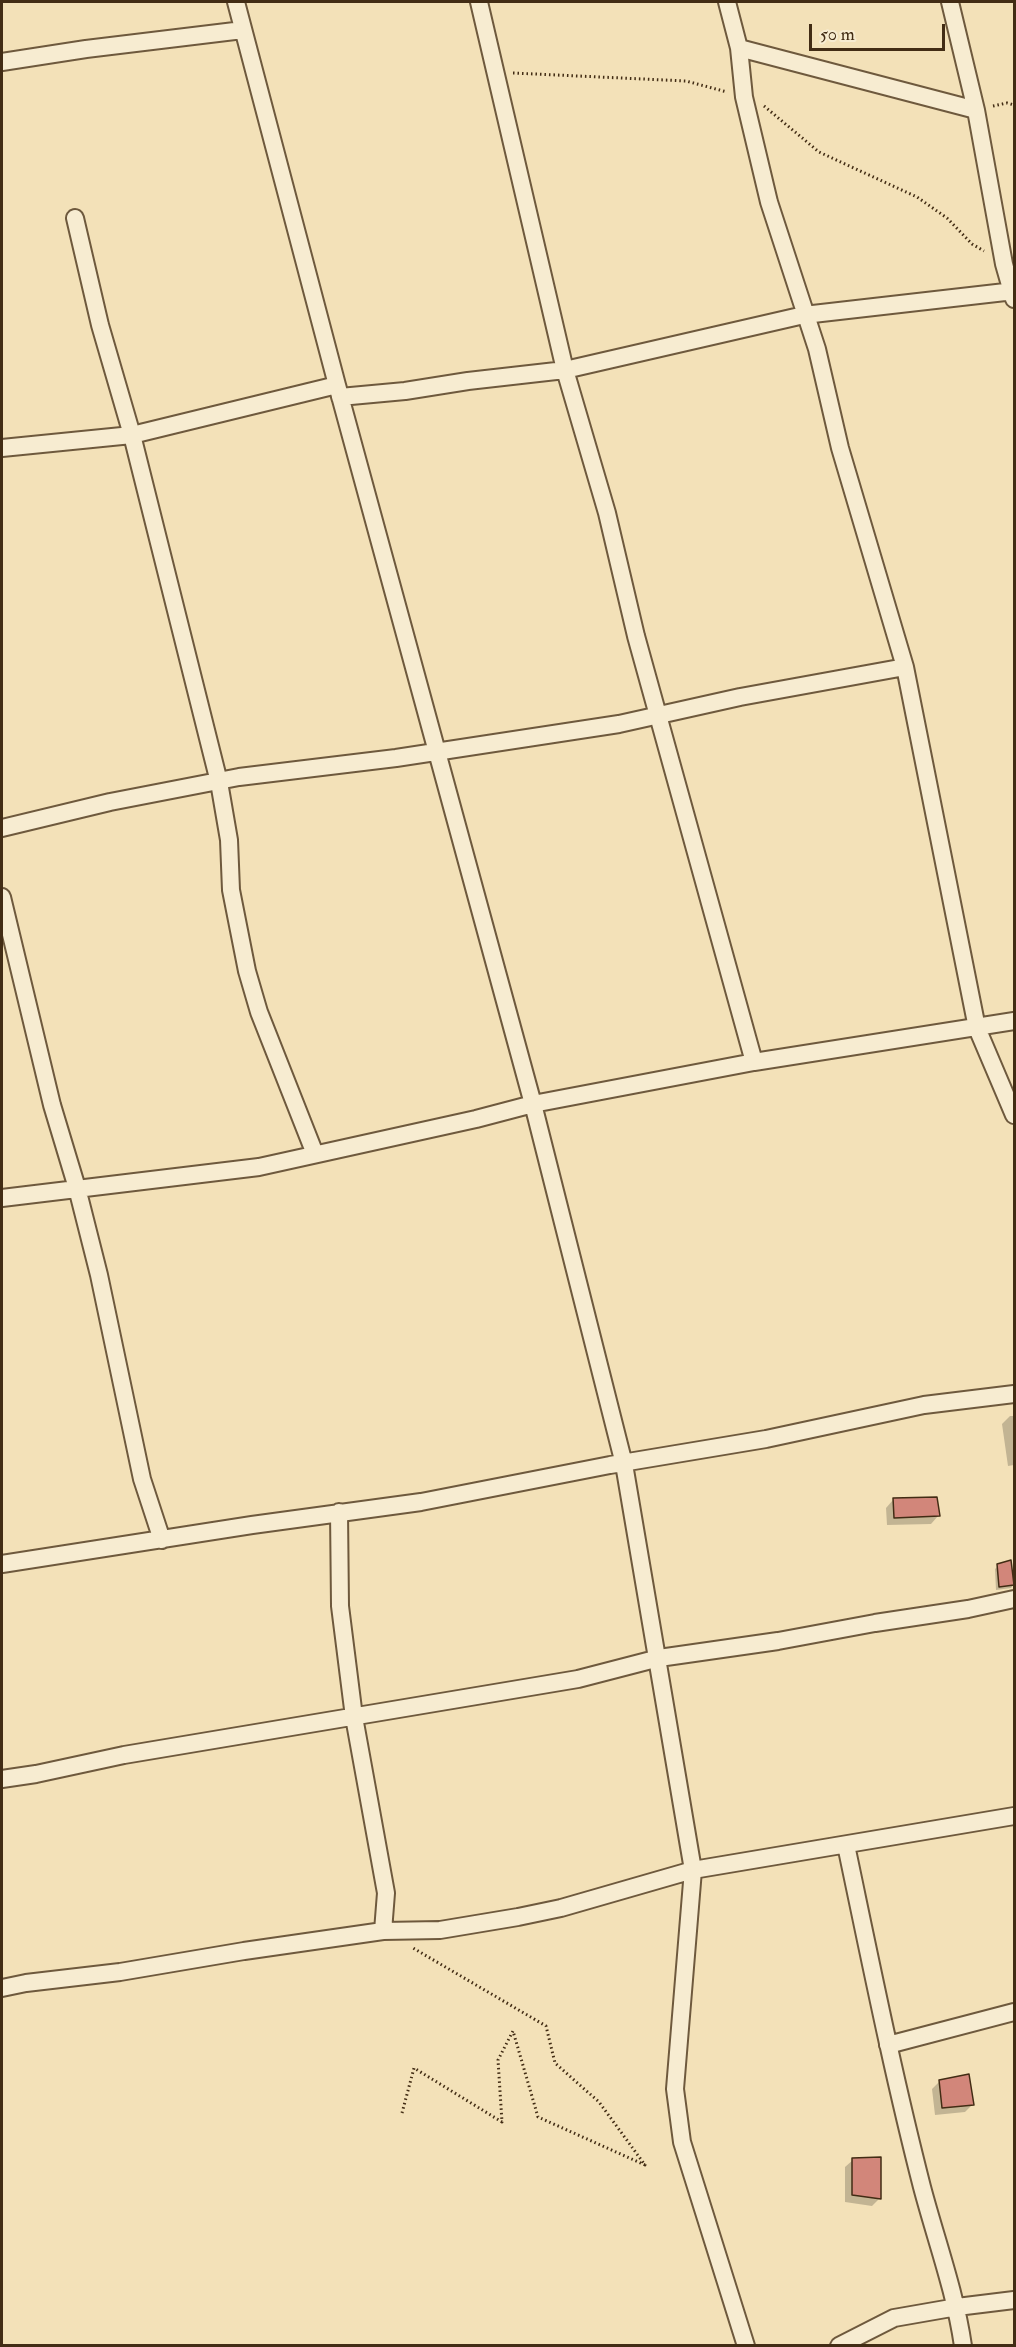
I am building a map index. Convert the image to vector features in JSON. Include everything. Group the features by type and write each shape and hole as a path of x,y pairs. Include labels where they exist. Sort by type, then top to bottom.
{"street":[{"path":"236,2 338,391 489,937 624,1464 659,1658 693,1870 675,2089 682,2142 746,2346"},
{"path":"479,2 565,370 608,513 636,636 754,1062"},
{"path":"727,2 739,48 744,97 769,202 804,315 817,349 840,448 905,667 977,1028 1014,1115"},
{"path":"2,448 132,435 338,391 405,391 565,370 804,315 1014,294 1004,264 976,110 950,2"},
{"path":"2,62 86,49 243,30"},
{"path":"739,48 976,110"},
{"path":"75,218 100,325 132,435 219,782 229,840 231,890 245,963 259,1012 315,1154"},
{"path":"2,828 110,802 266,773 436,752 619,724 740,697 905,667"},
{"path":"2,897 52,1105 77,1188 99,1275 142,1479 162,1540"},
{"path":"2,1198 259,1167 465,1122 533,1104 754,1062 1014,1021"},
{"path":"2,1564 339,1512 421,1502 766,1439 924,1405 1014,1394"},
{"path":"339,1512 340,1606 354,1717 386,1893 383,1931"},
{"path":"2,1779 124,1755 578,1679 659,1658 778,1641 1014,1599"},
{"path":"2,1988 383,1931 440,1930 518,1917 561,1908 693,1870 1014,1816"},
{"path":"846,1845 888,2045 922,2188 957,2307 963,2346"},
{"path":"888,2045 1014,2012"},
{"path":"839,2346 894,2318 1014,2300"}],"path":[{"path":"976,110 1007,103 1014,105"},
{"path":"383,1931 546,2026 555,2063 599,2102 645,2165 538,2117 513,2031 498,2060 502,2122 414,2068 402,2113"}],"building":[{"path":"937,1497 940,1516 894,1518 893,1498"},
{"path":"1011,1560 1014,1585 999,1587 997,1564"},
{"path":"969,2074 974,2105 942,2108 939,2080"},
{"path":"881,2157 881,2199 852,2195 852,2158"}]}
